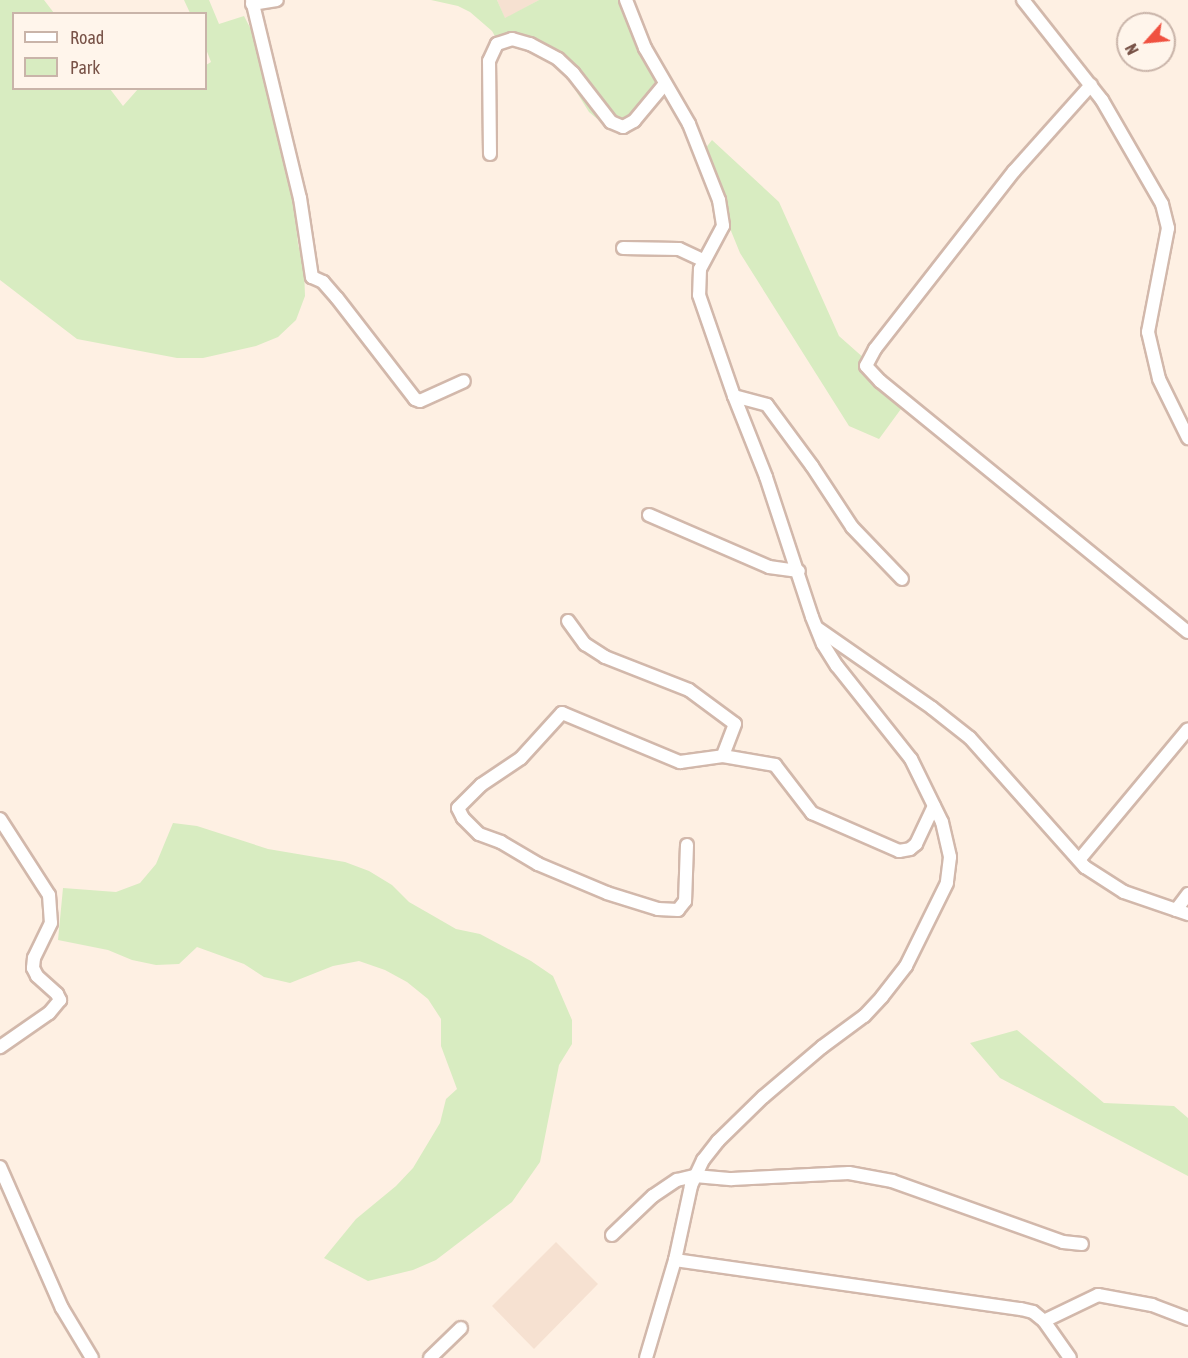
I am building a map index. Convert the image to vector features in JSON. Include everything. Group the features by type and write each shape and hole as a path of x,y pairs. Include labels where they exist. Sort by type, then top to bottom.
{"street":[{"path":"277,0 252,2 300,198 312,277 322,282 337,298 415,399 420,401 464,381"},
{"path":"626,0 664,84 689,124 703,154 723,213 723,226 700,269 699,295 734,396 766,477 823,644 855,691 911,759 942,822 950,856 946,883 906,966 882,998 864,1016 822,1047 732,1126 709,1150 687,1197 675,1260 646,1358"},
{"path":"1023,0 1102,99 1162,204 1168,228 1148,332 1159,379 1188,438"},
{"path":"490,154 489,61 497,44 512,39 530,44 558,59 573,74 611,122 623,127 634,121 664,84"},
{"path":"1091,85 1014,171 875,349 866,366 880,381 1188,632"},
{"path":"623,248 679,249 703,260"},
{"path":"734,396 767,405 812,466 852,527 902,579"},
{"path":"649,515 769,567 799,571"},
{"path":"568,621 585,644 605,657 689,690 735,724 723,756"},
{"path":"817,628 905,688 970,738 1079,860 1103,880 1124,892 1182,912 1188,894"},
{"path":"687,845 685,902 678,910 658,909 607,893 538,864 501,842 479,834 463,818 458,808 481,785 521,758 562,712 680,762 723,756 775,765 812,813 899,851 910,849 916,844 934,806"},
{"path":"1079,860 1188,729"},
{"path":"0,819 49,895 51,923 34,958 33,968 60,1000 49,1013 0,1047"},
{"path":"0,1167 62,1308 92,1358"},
{"path":"612,1235 653,1196 676,1180 695,1176 732,1179 849,1173 892,1181 1063,1242 1082,1244"},
{"path":"675,1260 1021,1309 1033,1312 1044,1321 1070,1358"},
{"path":"1044,1321 1098,1295 1152,1305 1188,1319"},
{"path":"430,1358 461,1328"}],"shaded area":[{"path":"497,0 539,0 505,19"},
{"path":"556,1242 598,1284 534,1349 492,1306"}],"green space":[{"path":"0,0 44,0 53,12 12,12 12,90 111,90 123,106 137,90 207,90 207,64 211,62 207,52 207,12 190,12 184,0 209,0 219,24 244,16 268,62 292,186 298,244 304,268 305,296 296,320 278,337 256,346 203,358 177,358 77,339 0,280"},
{"path":"431,0 497,0 505,18 539,0 627,0 665,91 621,126 607,127 589,112 564,72 531,44 500,45 492,31 470,12 458,6"},
{"path":"712,140 779,202 839,336 909,398 879,439 849,426 740,253 700,155"},
{"path":"173,823 197,826 268,849 345,862 369,871 392,885 409,902 456,929 480,934 531,961 553,976 572,1020 572,1044 559,1065 540,1162 512,1202 436,1260 413,1270 368,1281 324,1258 356,1219 396,1186 413,1168 440,1123 446,1099 457,1089 441,1046 441,1019 428,999 407,982 385,970 359,961 333,966 290,983 264,977 244,964 197,947 179,964 156,965 132,960 108,950 58,940 63,888 116,892 140,883 156,864"},
{"path":"1017,1030 1104,1103 1174,1106 1188,1118 1188,1176 1000,1078 970,1043"}]}
